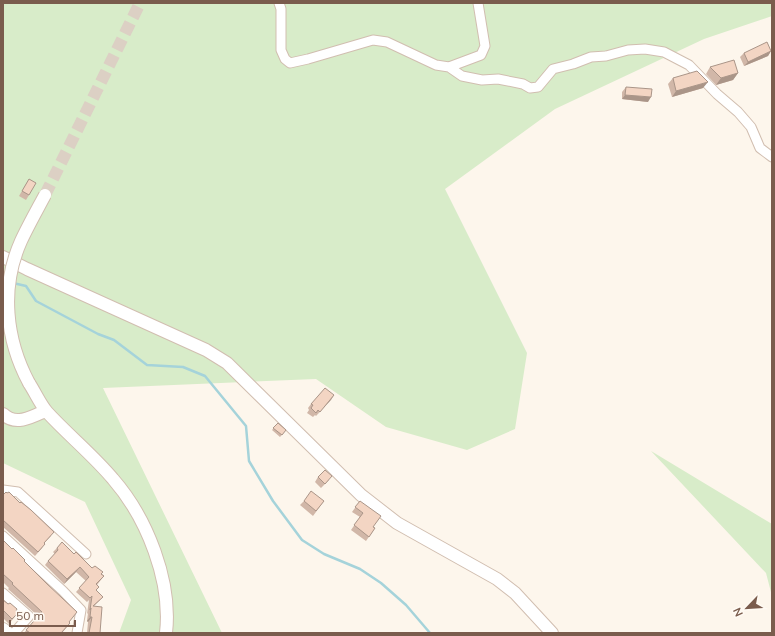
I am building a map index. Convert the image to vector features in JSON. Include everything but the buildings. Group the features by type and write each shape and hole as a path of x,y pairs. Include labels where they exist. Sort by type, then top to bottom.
{"street":[{"path":"279,3 281,8 281,50 285,59 290,63 373,40 387,42 436,65 449,67 462,76 482,80 498,79 523,84 530,88 538,87 553,69 573,64 591,57 606,56 628,50 644,49 664,52 689,65 716,94 738,112 751,127 760,148 772,157"},
{"path":"449,67 481,55 485,46 478,3"},
{"path":"45,195 20,242 12,267 8,290 8,315 11,334 20,366 46,411 114,479 142,522 150,540 163,580 166,609 166,633"},
{"path":"3,257 206,350 227,363 361,495 397,523 497,579 515,593 552,633"},
{"path":"3,414 9,419 16,421 46,411"},
{"path":"3,490 18,492 86,554"},
{"path":"3,536 63,591 81,610 77,633"},
{"path":"3,593 29,616 14,633"},
{"path":"3,629 8,633"}],"green space":[{"path":"3,3 772,3 772,16 704,39 555,109 445,189 527,353 515,429 467,450 386,427 316,379 103,388 222,633 119,633 131,600 85,502 3,463"},
{"path":"651,451 772,524 772,596 766,573"}],"waterway":[{"path":"13,283 26,286 36,301 98,334 114,340 147,365 183,367 205,376 246,426 249,461 273,501 302,540 324,554 360,569 381,583 406,605 430,633"}],"tunnel":[{"path":"45,195 140,3"}]}
